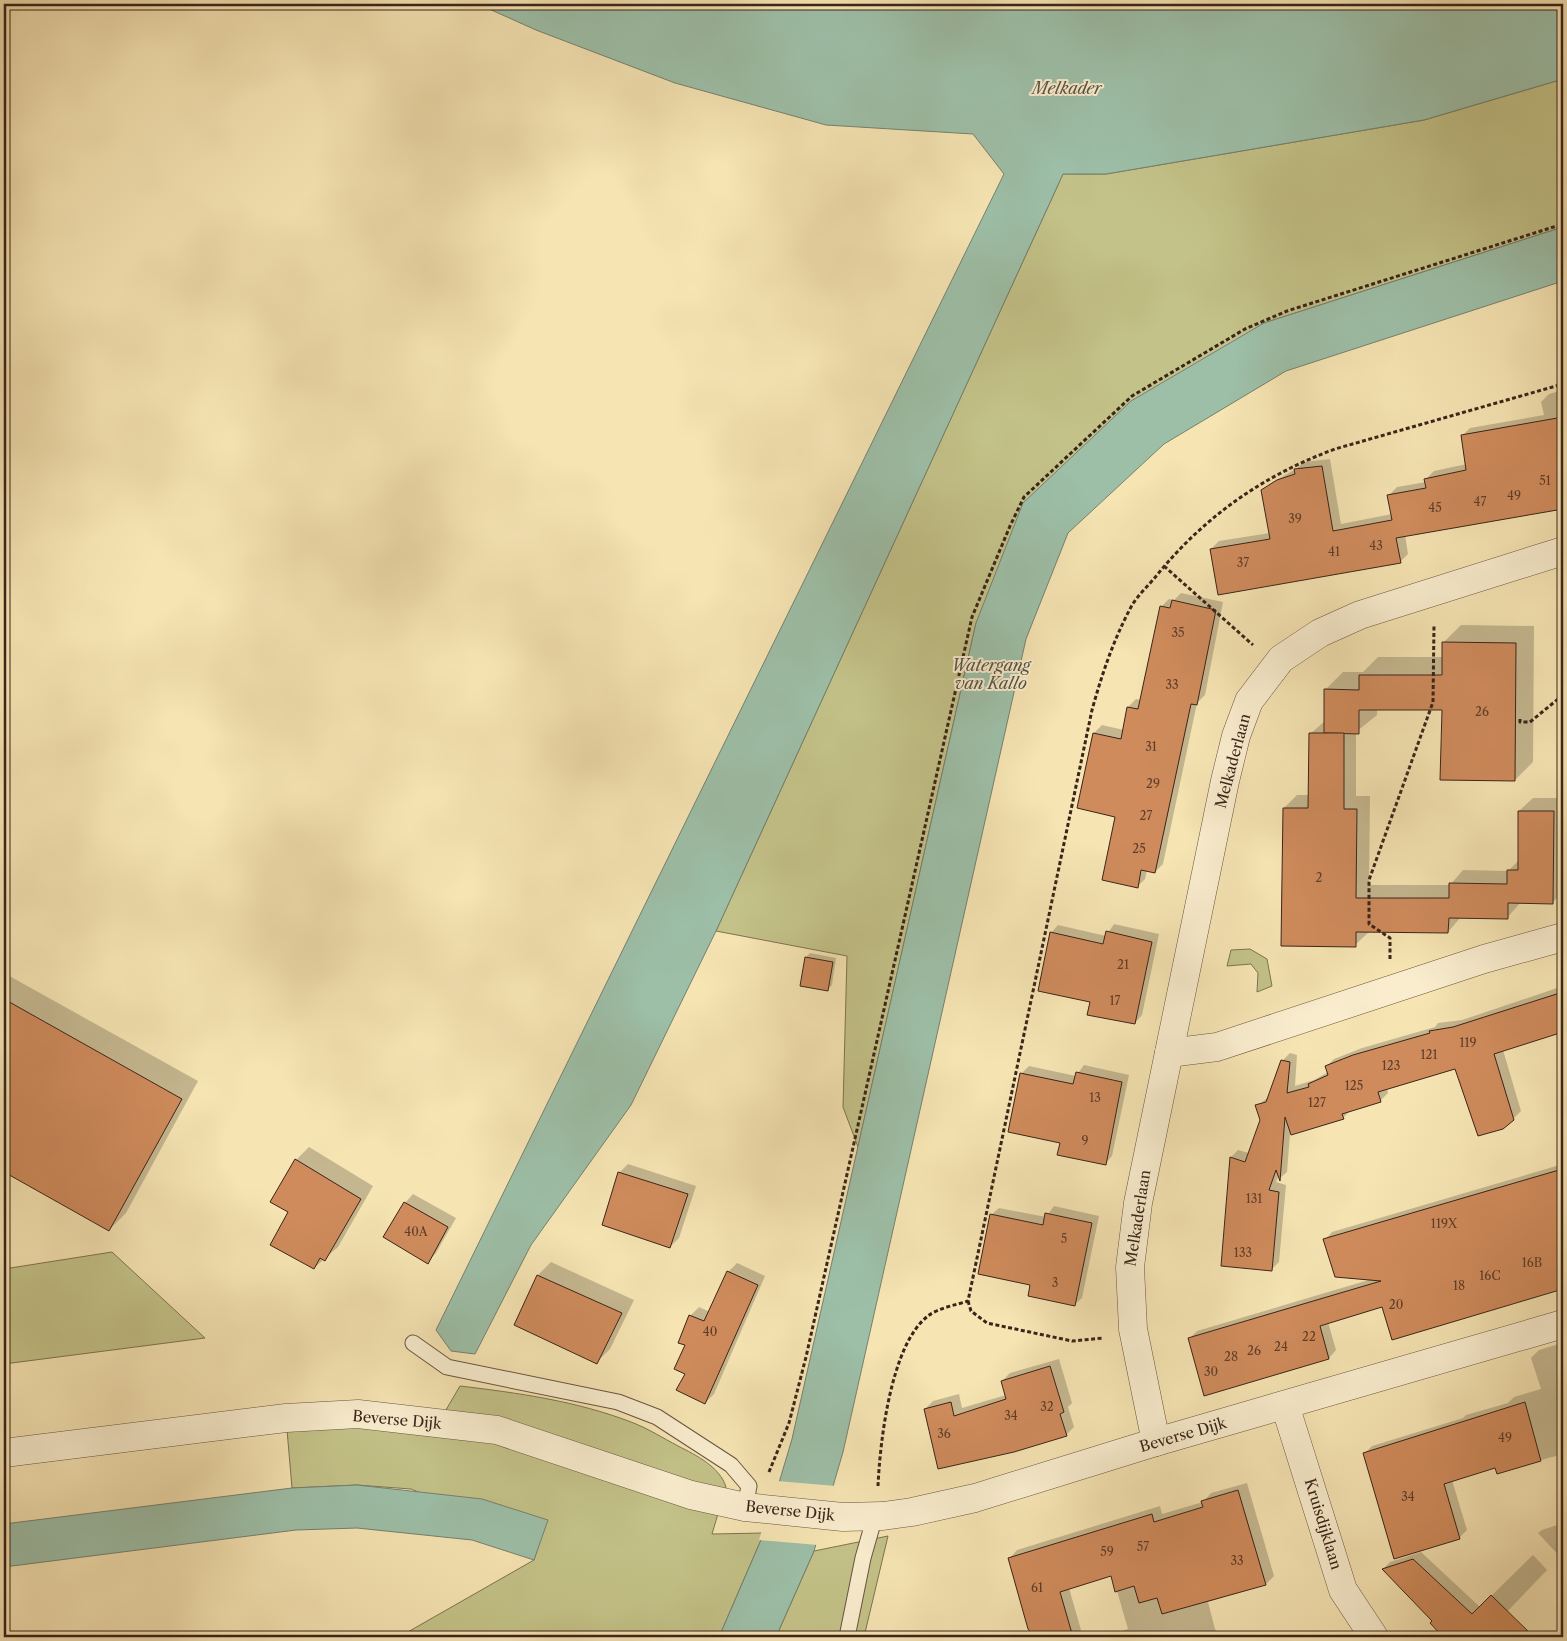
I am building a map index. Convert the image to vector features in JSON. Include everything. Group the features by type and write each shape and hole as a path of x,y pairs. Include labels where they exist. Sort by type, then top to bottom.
{"street":[{"name":"Melkaderlaan","path":"1156,1442 1133,1329 1130,1267 1133,1240 1138,1203 1236,736 1249,701 1281,659 1320,633 1360,615 1563,551"},
{"path":"1169,1053 1218,1047 1484,959 1563,936"},
{"name":"Beverse Dijk","path":"4,1454 286,1418 358,1414 497,1430 691,1495 749,1507 843,1517 879,1516 912,1512 975,1498 1156,1442 1563,1324"},
{"name":"Kruisdijklaan","path":"1284,1405 1343,1590 1374,1637"}],"lane":[{"path":"413,1343 447,1367 610,1400 657,1417 731,1465 749,1486 749,1507"},
{"path":"847,1637 863,1558 879,1516"}],"path":[{"path":"749,1507 789,1423 806,1357 972,617 1024,497 1132,396 1245,329 1287,311 1563,224"},
{"path":"1133,1329 1093,1340 1072,1341 987,1323 971,1311 968,1301 1092,710 1108,655 1132,605 1164,566 1194,535 1232,501 1270,477 1302,461 1335,449 1563,384"},
{"path":"1164,566 1276,665"},
{"path":"1390,964 1390,938 1369,924 1369,880 1433,702 1434,622"},
{"path":"1520,719 1520,722 1530,722 1563,695"},
{"path":"879,1516 878,1487 888,1398 910,1334 929,1315 968,1301"}],"shaded area":[{"path":"1563,79 1563,227 1264,323 976,623 858,1147 843,1107 847,956 716,931 1063,174 1106,174 1424,120"},
{"path":"1250,949 1267,959 1272,986 1257,992 1258,973 1251,964 1227,966 1231,950"},
{"path":"112,1252 205,1338 4,1364 4,1269"},
{"path":"460,1386 547,1399 589,1408 649,1430 692,1453 713,1468 726,1487 712,1534 764,1533 719,1637 399,1637 534,1560 539,1542 411,1489 357,1485 292,1488 287,1430 361,1426 433,1432"},
{"path":"888,1536 864,1637 776,1637 814,1551"}],"water":[{"name":"Melkader","path":"478,4 1563,4 1563,79 1424,120 1106,174 1063,174 716,931 631,1105 531,1245 475,1354 451,1351 436,1330 1004,174 973,134 826,125 675,83 536,30"},
{"name":"Watergang van Kallo","path":"1563,227 1563,281 1286,371 1164,444 1068,533 1026,639 843,1452 814,1551 776,1637 719,1637 764,1533 792,1439 976,623 1023,503 1131,401 1264,323"},
{"path":"357,1485 482,1499 548,1520 534,1560 472,1540 357,1528 296,1530 4,1567 4,1524 292,1488"}],"pier":[{"path":"777,1481 836,1486 818,1545 759,1540"}],"building":[{"path":"1563,417 1563,509 1396,538 1401,563 1218,595 1210,549 1270,539 1261,490 1277,480 1295,474 1294,469 1322,466 1333,531 1392,520 1387,495 1426,488 1424,479 1466,470 1461,435"},
{"path":"1172,600 1216,610 1197,705 1191,704 1155,873 1141,870 1138,888 1102,880 1115,817 1077,808 1093,733 1121,739 1127,707 1138,709 1160,606 1170,608"},
{"path":"1442,642 1516,643 1515,781 1440,780 1442,710 1359,710 1359,734 1324,733 1324,689 1359,690 1359,675 1442,675"},
{"path":"1309,733 1344,733 1344,809 1357,809 1356,898 1449,898 1449,883 1507,884 1507,870 1518,870 1518,811 1554,811 1553,904 1508,903 1508,919 1449,918 1448,933 1356,932 1356,947 1281,946 1283,808 1308,808"},
{"path":"1106,931 1152,942 1135,1024 1087,1015 1090,1002 1038,991 1050,932 1103,944"},
{"path":"805,957 833,962 828,991 800,986"},
{"path":"1563,992 1563,1032 1494,1054 1514,1120 1503,1129 1478,1136 1455,1069 1378,1092 1381,1102 1342,1114 1344,1119 1291,1135 1285,1117 1280,1181 1276,1170 1269,1190 1279,1192 1272,1271 1221,1266 1230,1157 1245,1162 1260,1120 1255,1105 1266,1102 1281,1060 1290,1062 1287,1093 1309,1087 1308,1084 1328,1075 1325,1066 1353,1055 1430,1033 1429,1031 1453,1027"},
{"path":"4,999 182,1099 109,1231 4,1172"},
{"path":"1076,1072 1122,1082 1106,1165 1057,1155 1060,1143 1008,1132 1020,1073 1073,1084"},
{"path":"295,1159 361,1199 325,1261 320,1258 314,1269 270,1245 288,1212 270,1202"},
{"path":"1559,1170 1563,1187 1563,1289 1392,1340 1382,1307 1320,1326 1329,1359 1204,1396 1188,1338 1381,1281 1335,1277 1323,1239"},
{"path":"618,1172 688,1194 670,1248 602,1225"},
{"path":"404,1202 448,1227 428,1264 383,1237"},
{"path":"1045,1213 1092,1223 1075,1306 1028,1296 1030,1285 978,1274 990,1214 1043,1225"},
{"path":"727,1271 758,1285 705,1404 676,1390 685,1374 674,1369 685,1345 678,1343 689,1315 704,1321"},
{"path":"537,1275 622,1313 597,1364 514,1325"},
{"path":"1050,1366 1064,1412 1060,1414 1067,1436 1014,1452 938,1469 924,1409 951,1402 954,1416 1006,1399 1001,1381"},
{"path":"1525,1402 1541,1461 1497,1474 1495,1468 1444,1484 1460,1539 1394,1559 1363,1453"},
{"path":"1238,1490 1266,1585 1162,1614 1157,1598 1139,1603 1134,1586 1115,1592 1111,1576 1060,1592 1073,1637 1035,1637 1028,1629 1008,1558 1152,1514 1154,1522 1203,1507 1201,1501"},
{"path":"1413,1559 1472,1614 1491,1595 1534,1637 1443,1637 1430,1623 1432,1621 1382,1569"}],"waterway":[{"path":"335,1637 352,1637"}]}
